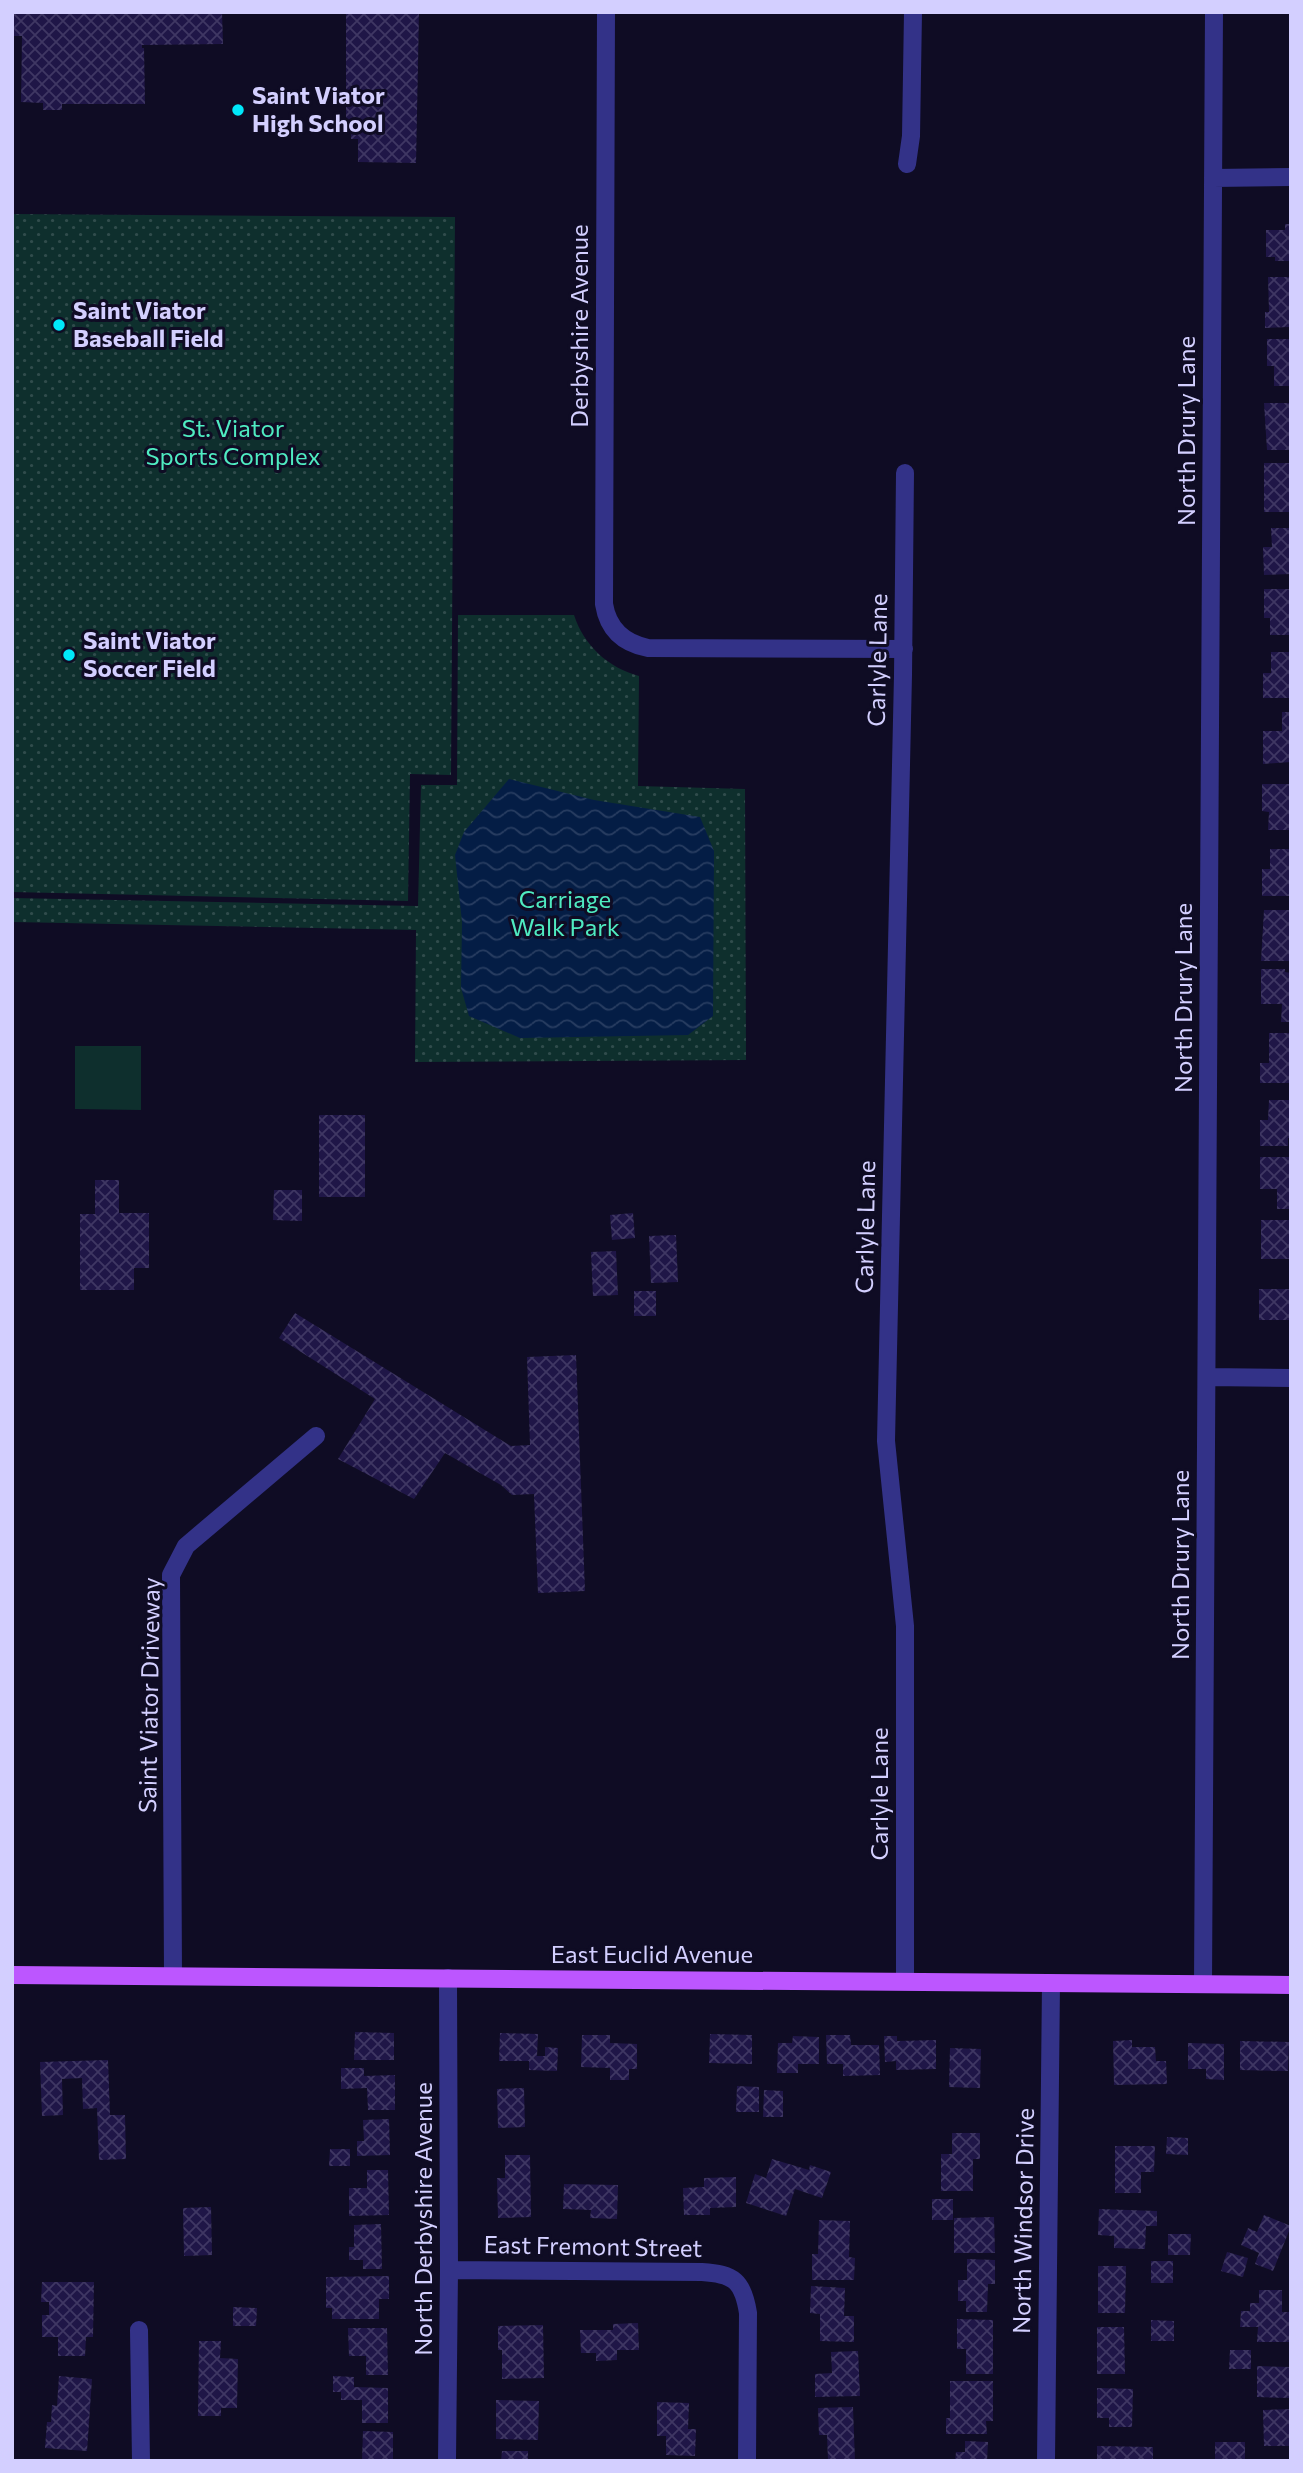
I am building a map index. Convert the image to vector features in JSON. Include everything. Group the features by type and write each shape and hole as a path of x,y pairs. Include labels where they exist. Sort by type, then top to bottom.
{"main road":[{"name":"East Euclid Avenue","path":"12,1975 1291,1984"}],"street":[{"name":"Derbyshire Avenue","path":"606,12 604,604 607,618 619,636 634,645 648,648 904,649"},
{"path":"907,164 911,136 913,12"},
{"name":"North Drury Lane","path":"1203,1984 1214,12"},
{"path":"1213,178 1291,177"},
{"name":"Carlyle Lane","path":"905,473 904,649 886,1441 905,1626 905,1981"},
{"path":"1207,1377 1291,1378"},
{"name":"Saint Viator Driveway","path":"173,1975 171,1575 186,1546 316,1436"},
{"name":"North Derbyshire Avenue","path":"447,2461 448,1978"},
{"name":"North Windsor Drive","path":"1046,2461 1051,1983"},
{"name":"East Fremont Street","path":"449,2270 702,2272 719,2273 736,2280 745,2294 748,2314 747,2461"},
{"path":"139,2330 141,2461"}],"green space":[{"name":"St. Viator Sports Complex","path":"12,214 455,217 451,775 410,774 408,901 12,892"},
{"name":"Carriage Walk Park","path":"458,615 574,615 584,636 599,654 618,667 639,676 638,786 745,789 746,1060 415,1062 416,930 12,922 12,898 418,906 421,785 457,785"},
{"path":"75,1046 141,1046 141,1110 75,1109"}],"water":[{"path":"509,779 594,800 700,817 714,851 713,1016 688,1035 520,1038 469,1016 461,988 462,922 455,855 464,832"}],"building":[{"path":"12,12 222,12 223,44 142,45 145,104 62,104 62,110 43,110 43,103 21,102 22,36 12,36"},
{"path":"346,12 419,12 416,163 358,162 358,139 351,139 351,123 346,123"},
{"path":"1285,224 1291,224 1291,257 1289,261 1275,261 1275,257 1266,257 1266,230 1285,230"},
{"path":"1268,277 1291,277 1289,327 1265,328 1265,312 1269,312"},
{"path":"1267,339 1291,339 1291,386 1274,386 1274,366 1267,366"},
{"path":"1264,403 1291,403 1291,450 1267,450"},
{"path":"1264,463 1291,463 1291,512 1264,512"},
{"path":"1271,528 1291,528 1291,574 1264,575 1263,547 1272,547"},
{"path":"1264,589 1291,589 1291,635 1270,635 1270,618 1264,618"},
{"path":"1271,652 1291,652 1291,698 1263,698 1263,673 1271,673"},
{"path":"1282,712 1291,712 1291,762 1263,764 1263,731 1282,731"},
{"path":"1262,784 1291,784 1291,830 1268,830 1269,812 1262,811"},
{"path":"1270,849 1291,849 1291,896 1262,896 1262,869 1270,869"},
{"path":"1264,910 1291,910 1291,961 1261,961"},
{"path":"1261,969 1285,969 1285,972 1291,973 1291,1022 1281,1022 1282,1004 1261,1004"},
{"path":"1269,1033 1291,1033 1291,1083 1260,1083 1260,1063 1269,1063"},
{"path":"1269,1100 1291,1100 1291,1138 1288,1138 1288,1146 1260,1146 1260,1120 1268,1120"},
{"path":"319,1115 365,1115 365,1197 319,1197"},
{"path":"1260,1157 1291,1157 1291,1209 1277,1209 1277,1189 1260,1189"},
{"path":"95,1180 119,1180 119,1213 149,1213 149,1268 134,1268 134,1290 80,1290 80,1214 95,1214"},
{"path":"274,1190 302,1190 302,1221 273,1220"},
{"path":"633,1213 635,1238 612,1240 610,1215"},
{"path":"1261,1220 1291,1220 1291,1259 1261,1259"},
{"path":"676,1235 678,1282 651,1283 649,1236"},
{"path":"616,1251 618,1295 593,1296 591,1252"},
{"path":"1259,1289 1291,1289 1291,1320 1259,1320"},
{"path":"634,1291 656,1291 656,1316 634,1316"},
{"path":"295,1313 511,1446 530,1445 527,1357 576,1355 585,1591 538,1593 534,1494 512,1495 501,1485 445,1453 414,1499 338,1459 375,1399 279,1338"},
{"path":"355,2032 394,2033 394,2060 354,2060"},
{"path":"500,2033 538,2034 537,2056 545,2056 545,2047 558,2048 557,2071 529,2070 529,2061 499,2061"},
{"path":"710,2034 752,2035 752,2064 709,2063"},
{"path":"582,2035 610,2035 610,2043 637,2044 637,2069 629,2069 629,2080 610,2080 610,2068 581,2067"},
{"path":"826,2035 850,2035 851,2045 879,2045 880,2075 843,2076 843,2064 827,2064"},
{"path":"793,2036 819,2037 819,2064 798,2064 798,2073 777,2073 778,2043 792,2043"},
{"path":"884,2036 897,2036 897,2041 936,2040 936,2069 896,2070 896,2061 885,2062"},
{"path":"1132,2040 1132,2047 1155,2047 1156,2061 1166,2061 1167,2084 1114,2085 1113,2041"},
{"path":"1240,2041 1289,2042 1288,2071 1240,2070"},
{"path":"1188,2043 1224,2044 1224,2080 1206,2079 1206,2069 1188,2069"},
{"path":"950,2048 981,2049 980,2088 949,2087"},
{"path":"108,2060 110,2115 125,2115 126,2159 99,2160 97,2108 83,2109 82,2078 62,2079 63,2115 42,2116 40,2062"},
{"path":"341,2068 364,2068 364,2076 395,2075 395,2110 368,2110 367,2088 341,2089"},
{"path":"737,2086 759,2087 759,2112 736,2112"},
{"path":"524,2088 525,2127 498,2128 497,2089"},
{"path":"764,2090 783,2091 783,2117 763,2117"},
{"path":"389,2119 390,2155 357,2156 357,2141 364,2141 363,2120"},
{"path":"952,2133 980,2133 980,2159 973,2159 973,2191 941,2191 941,2154 952,2154"},
{"path":"1167,2137 1188,2138 1188,2155 1166,2154"},
{"path":"1115,2146 1155,2146 1154,2172 1141,2172 1141,2193 1115,2193"},
{"path":"330,2149 350,2149 350,2166 329,2166"},
{"path":"505,2155 530,2155 531,2217 498,2218 497,2178 505,2178"},
{"path":"772,2159 809,2170 810,2165 831,2172 822,2198 795,2189 786,2216 746,2203 755,2174 766,2178"},
{"path":"367,2170 388,2170 389,2215 349,2216 349,2188 367,2188"},
{"path":"736,2177 736,2207 710,2208 710,2215 684,2215 683,2188 704,2187 704,2178"},
{"path":"564,2184 618,2185 617,2219 590,2218 591,2210 563,2209"},
{"path":"932,2199 953,2199 953,2220 932,2220"},
{"path":"211,2207 212,2255 184,2256 183,2208"},
{"path":"1099,2209 1157,2211 1157,2226 1146,2226 1145,2249 1114,2248 1114,2236 1098,2235"},
{"path":"1264,2215 1291,2226 1273,2271 1255,2264 1259,2253 1241,2245 1248,2228 1257,2232"},
{"path":"994,2217 995,2253 954,2253 954,2218"},
{"path":"819,2220 850,2221 849,2257 855,2258 854,2280 812,2280 812,2254 818,2254"},
{"path":"381,2224 382,2269 363,2269 363,2260 349,2260 349,2247 354,2247 354,2225"},
{"path":"1168,2234 1191,2234 1190,2255 1168,2255"},
{"path":"1227,2252 1248,2258 1243,2277 1221,2271"},
{"path":"967,2259 995,2260 995,2284 988,2284 987,2312 966,2312 966,2301 958,2301 958,2280 967,2280"},
{"path":"1151,2261 1173,2261 1173,2283 1151,2283"},
{"path":"1098,2266 1126,2266 1125,2313 1098,2313"},
{"path":"389,2276 389,2299 379,2299 379,2319 332,2319 332,2308 326,2308 326,2277"},
{"path":"42,2282 94,2282 93,2337 86,2337 85,2356 58,2356 58,2337 42,2337 42,2315 49,2315 49,2302 41,2302"},
{"path":"811,2286 845,2288 844,2316 854,2316 854,2342 820,2341 820,2314 810,2313"},
{"path":"1259,2290 1282,2290 1282,2312 1291,2312 1291,2342 1257,2342 1258,2327 1240,2327 1241,2311 1250,2311 1250,2303 1259,2303"},
{"path":"233,2307 257,2308 256,2326 233,2326"},
{"path":"957,2319 993,2320 993,2374 966,2374 966,2349 957,2349"},
{"path":"1151,2320 1174,2321 1174,2341 1151,2341"},
{"path":"638,2323 639,2350 617,2350 617,2360 596,2361 596,2353 581,2353 580,2330 613,2330 613,2324"},
{"path":"543,2325 544,2378 502,2379 502,2350 498,2350 498,2326"},
{"path":"1097,2327 1124,2327 1125,2374 1097,2374"},
{"path":"348,2328 387,2328 388,2375 366,2375 366,2356 349,2356"},
{"path":"199,2341 221,2341 220,2358 238,2359 237,2408 221,2408 221,2416 198,2416"},
{"path":"1230,2350 1251,2350 1251,2369 1229,2369"},
{"path":"858,2351 860,2396 815,2397 815,2374 832,2373 831,2352"},
{"path":"1257,2366 1291,2367 1291,2398 1257,2397"},
{"path":"59,2376 92,2379 87,2451 45,2448 47,2422 51,2422 52,2405 57,2406"},
{"path":"333,2376 354,2377 354,2387 388,2388 388,2423 362,2423 362,2400 341,2400 341,2392 333,2392"},
{"path":"950,2381 993,2381 993,2421 986,2421 987,2434 946,2434 946,2418 950,2418"},
{"path":"1097,2388 1133,2389 1132,2427 1109,2427 1109,2418 1097,2418"},
{"path":"496,2400 539,2401 538,2440 496,2439"},
{"path":"657,2402 689,2403 688,2429 696,2429 695,2456 666,2455 666,2436 657,2436"},
{"path":"853,2407 855,2461 828,2461 827,2435 819,2435 818,2408"},
{"path":"1291,2409 1291,2446 1264,2446 1263,2410"},
{"path":"363,2431 393,2432 393,2461 362,2461"},
{"path":"965,2441 988,2442 987,2461 955,2461 956,2452 965,2452"},
{"path":"1215,2442 1245,2442 1245,2460 1215,2460"},
{"path":"1097,2446 1153,2447 1153,2461 1097,2461"},
{"path":"502,2451 528,2451 528,2461 501,2461"}],"place":[{"name":"Saint Viator High School","path":"238,110"},
{"name":"Saint Viator Baseball Field","path":"59,325"},
{"name":"Saint Viator Soccer Field","path":"69,655"}]}
